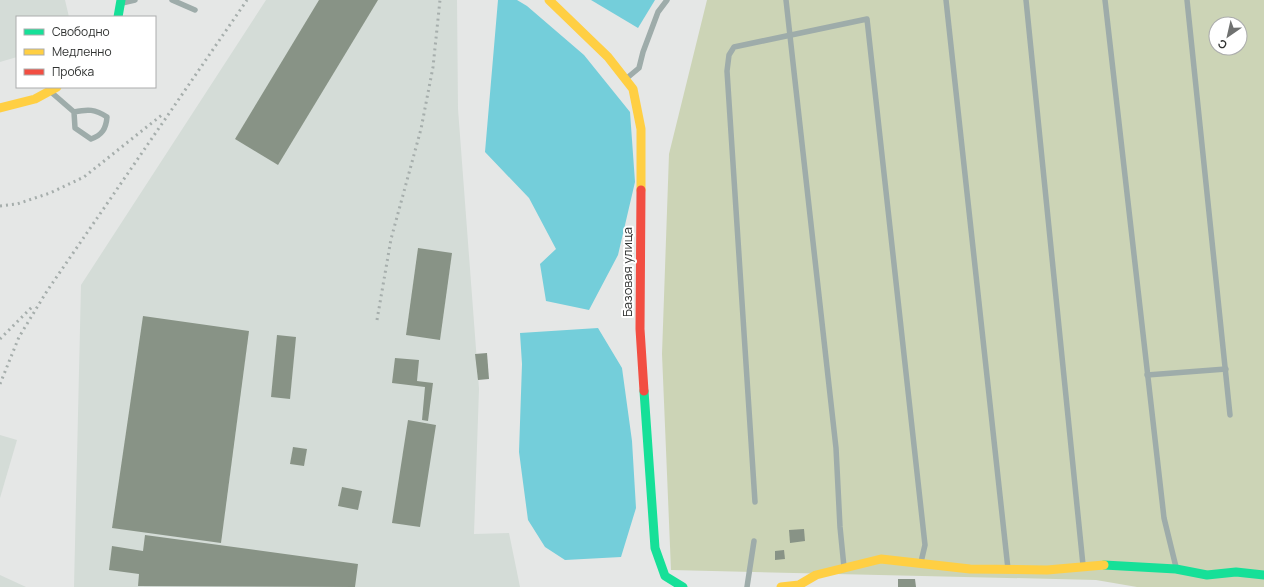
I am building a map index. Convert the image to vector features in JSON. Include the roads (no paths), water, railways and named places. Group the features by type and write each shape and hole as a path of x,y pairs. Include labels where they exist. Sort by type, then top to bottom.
{"street":[{"name":"Базовая улица","path":"550,0 608,57 633,89 641,129 640,329 655,548 666,576"},
{"path":"118,16 121,2"},
{"path":"0,108 34,99 54,89"},
{"path":"781,587 802,586 816,575 881,559 921,563 950,568 1047,570 1113,564 1176,569 1208,575 1236,572 1264,575"},
{"path":"666,576 683,587"}],"lane":[{"path":"121,2 135,0"},
{"path":"172,0 195,10"},
{"path":"626,80 639,68 643,52 658,12 667,0"},
{"path":"786,0 836,448 840,528 844,567"},
{"path":"946,0 1008,569"},
{"path":"1026,0 1083,567"},
{"path":"1106,0 1164,518 1176,569"},
{"path":"1187,0 1230,415"},
{"path":"755,502 727,71 729,54 734,47 867,20 925,545 921,563"},
{"path":"54,89 74,112 75,128 91,139 99,137 106,127 107,117 98,111 88,109 74,112"},
{"path":"1147,375 1226,369"},
{"path":"747,587 754,541"},
{"path":"666,576 670,587"}],"water":[{"path":"498,0 517,0 527,6 584,55 630,112 635,182 618,255 589,310 546,301 540,264 556,249 529,198 485,152"},
{"path":"591,0 655,0 638,28"},
{"path":"598,328 622,368 632,441 636,508 621,557 565,560 545,547 528,520 519,452 522,364 520,333"}],"railway":[{"path":"0,384 19,337 47,291 247,0"},
{"path":"377,320 391,239 421,129 433,67 440,0"},
{"path":"0,206 17,204 50,193 84,177 163,114"},
{"path":"0,339 34,305"}]}
